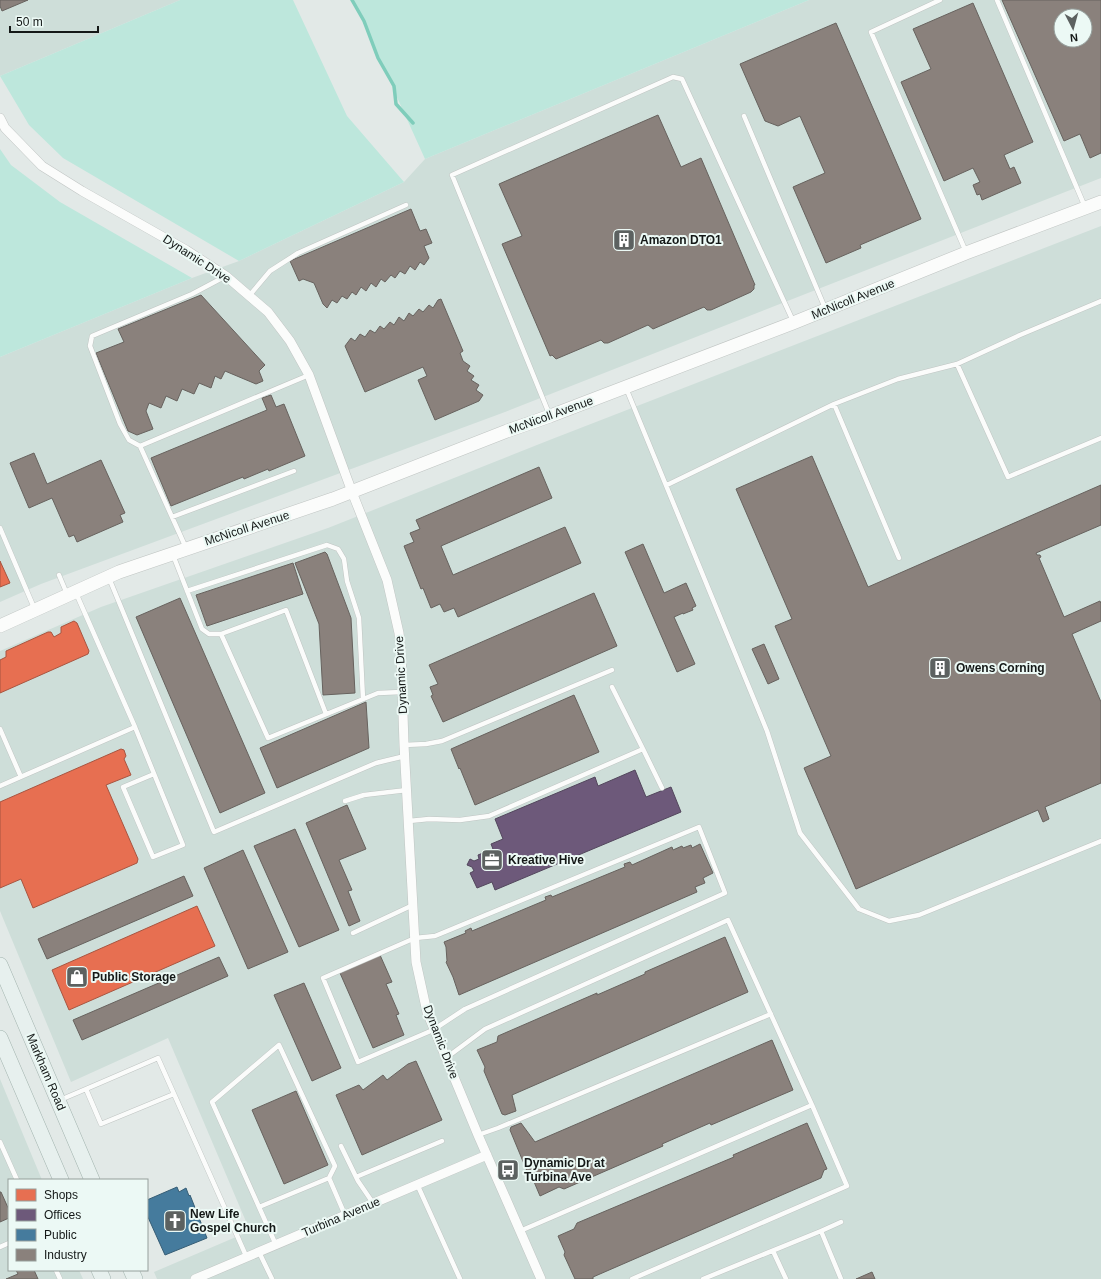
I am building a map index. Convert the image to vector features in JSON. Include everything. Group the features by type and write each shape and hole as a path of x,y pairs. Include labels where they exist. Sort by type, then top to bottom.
{"main road":[{"name":"McNicoll Avenue","path":"0,626 108,577 186,548 326,502 507,431 793,323 966,253 1101,202"},
{"name":"Markham Road","path":"0,965 92,1179"},
{"path":"0,1038 61,1179"}],"street":[{"name":"Dynamic Drive","path":"0,118 5,128 42,166 82,191 186,250 226,276 268,312 290,341 309,375 352,492 387,580 399,633 414,938 416,962 427,1012 433,1030 541,1279"},
{"name":"Turbina Avenue","path":"194,1279 247,1258 345,1214 487,1155"}],"lane":[{"path":"940,0 871,32 966,253"},
{"path":"997,0 1085,208"},
{"path":"550,416 452,175 673,77 682,79 793,323"},
{"path":"744,116 826,310"},
{"path":"249,296 270,271 298,253 406,205"},
{"path":"186,548 140,446 129,440 120,424 90,346 92,336 192,294 226,276"},
{"path":"667,485 834,404 898,379 957,364 1020,335 1101,301"},
{"path":"957,364 1008,478 1101,438"},
{"path":"140,446 309,375"},
{"path":"626,387 767,731 800,833 859,909 889,921 919,916 1101,841"},
{"path":"834,404 899,558"},
{"path":"172,517 294,471"},
{"path":"0,528 35,610"},
{"path":"187,591 326,545 338,549 344,559 347,581 359,618 363,699"},
{"path":"172,553 202,629 209,634 221,634 286,610 326,714"},
{"path":"58,575 72,594 135,727 183,844 153,857 123,787 154,774"},
{"path":"108,577 214,832 376,763 406,756"},
{"path":"221,634 268,738 378,693 402,692"},
{"path":"404,745 426,744 442,741 612,670"},
{"path":"612,687 662,788"},
{"path":"0,786 135,727"},
{"path":"0,729 21,777"},
{"path":"409,821 429,819 460,820 489,816 643,749"},
{"path":"345,800 364,795 407,790"},
{"path":"699,827 725,893 465,1009 433,1030 358,1062 323,978 414,938 435,936 699,827"},
{"path":"352,933 413,905"},
{"path":"446,1058 485,1029 728,920 847,1186 632,1279"},
{"path":"478,1135 771,1014"},
{"path":"259,1207 329,1178 335,1166 279,1045 212,1102 276,1245"},
{"path":"58,1100 158,1058 247,1258"},
{"path":"86,1089 101,1124 174,1094"},
{"path":"520,1231 812,1105"},
{"path":"356,1177 442,1141"},
{"path":"0,1142 17,1179"},
{"path":"341,1146 356,1177 373,1202"},
{"path":"329,1178 345,1214"},
{"path":"417,1184 460,1279"},
{"path":"703,1279 841,1222"},
{"path":"821,1231 841,1279"},
{"path":"773,1251 786,1279"},
{"path":"259,1252 272,1279"}],"shaded area":[{"path":"0,0 180,0 0,76"},
{"path":"809,0 1101,0 1101,178 505,412 41,584 0,602 0,357 192,278 239,261 404,182 425,159"},
{"path":"1101,226 1101,1279 157,1279 154,1272 250,1231 168,1038 71,1082 0,911 0,651 101,607 328,528 547,441"},
{"path":"0,1079 42,1179 8,1179 8,1271 79,1271 83,1279 0,1279"}],"green space":[{"path":"180,0 293,0 347,116 404,182 239,261 63,158 29,125 0,76"},
{"path":"353,0 809,0 425,159"},
{"path":"0,149 11,165 60,202 192,278 0,357"}],"building: Shops":[{"path":"0,561 10,583 0,587"},
{"path":"74,621 77,623 89,651 88,654 0,693 0,660 6,657 6,651 48,632 51,632 54,637 61,633 61,627"},
{"path":"121,749 124,750 126,756 124,759 131,775 106,785 138,859 137,863 33,908 21,879 0,888 0,802"},
{"path":"197,906 215,946 69,1010 52,970"}],"building: Offices":[{"path":"635,770 646,797 671,787 681,812 495,890 492,882 477,888 470,873 474,871 472,867 467,865 470,859 474,861 479,859 478,855 493,849 491,844 503,839 495,819 595,777 598,786"}],"building: Public":[{"name":"New Life Gospel Church","path":"177,1187 179,1192 186,1188 207,1238 165,1255 148,1217 148,1200"}],"building: Industry":[{"path":"0,0 28,0 2,11"},
{"path":"1002,0 1101,0 1101,153 1090,158 1080,134 1064,141"},
{"path":"973,3 1033,142 1004,155 1010,169 1014,167 1021,183 982,200 980,194 977,195 973,185 980,182 973,168 944,181 901,82 931,69 913,29"},
{"path":"836,23 921,219 860,245 861,248 826,263 793,187 825,173 800,116 778,126 765,121 740,64"},
{"name":"Amazon DTO1","path":"658,115 681,167 701,158 755,285 754,289 751,292 711,310 707,310 704,307 653,329 648,325 608,343 604,343 601,340 556,359 552,355 550,356 502,244 522,236 499,184"},
{"path":"411,209 420,231 426,229 432,243 424,246 429,258 424,265 420,262 415,270 410,266 405,274 400,271 395,278 391,275 385,282 381,279 376,287 371,283 366,291 361,287 356,295 352,292 347,299 342,296 337,303 332,300 327,308 323,304 314,283 303,279 299,281 290,261"},
{"path":"201,295 265,365 259,371 263,381 256,384 225,371 221,379 215,376 211,388 199,383 194,394 182,389 177,401 166,396 161,408 149,403 146,411 153,429 137,435 128,431 96,353 124,342 118,329"},
{"path":"441,299 463,351 460,353 463,361 470,366 467,371 474,376 471,380 479,385 476,390 483,395 479,401 435,420 418,380 427,376 423,367 365,392 345,346 351,338 355,341 360,334 365,337 370,330 375,333 380,326 384,329 390,322 394,325 399,317 404,321 409,313 413,316 419,309 423,312 429,305 433,308 438,300"},
{"path":"271,395 276,407 284,404 305,456 269,471 268,469 244,479 243,477 171,506 151,458 267,410 262,398"},
{"path":"34,453 47,484 101,460 125,513 120,515 123,522 77,542 74,535 69,537 52,498 29,508 10,463"},
{"name":"Owens Corning","path":"812,456 868,587 1101,485 1101,525 1036,553 1041,557 1039,558 1064,617 1100,601 1101,604 1101,621 1072,634 1101,702 1101,783 1045,807 1049,819 1043,822 1038,810 856,889 804,768 831,756 775,626 792,619 736,489"},
{"path":"539,467 552,498 441,546 453,575 565,527 581,563 458,617 454,608 444,612 440,604 431,608 423,588 421,589 404,546 414,542 410,533 420,529 416,520"},
{"path":"643,544 664,593 686,583 696,606 692,608 693,610 674,617 695,664 677,672 625,552"},
{"path":"325,552 351,618 355,693 323,695 319,624 295,563"},
{"path":"293,563 303,594 207,626 196,595"},
{"path":"594,593 617,646 443,722 431,696 433,695 430,687 438,684 429,665"},
{"path":"180,598 265,793 220,813 136,617"},
{"path":"764,644 779,679 768,684 752,649"},
{"path":"574,695 599,752 475,805 451,749"},
{"path":"366,702 369,748 277,788 260,748"},
{"path":"347,805 366,849 339,860 352,890 348,891 360,921 349,926 306,823"},
{"path":"295,829 339,930 299,947 254,846"},
{"path":"700,844 713,873 703,878 705,883 695,887 697,892 459,995 446,962 446,947 444,942 466,933 465,931 471,928 472,931 546,900 545,897 551,895 552,897 625,867 624,864 630,862 632,865 672,847 673,850 682,846 683,848 691,845 692,848"},
{"path":"243,850 288,952 248,969 204,868"},
{"path":"184,876 193,896 47,959 38,939"},
{"path":"725,937 748,992 512,1095 516,1111 505,1115 502,1114 484,1071 485,1067 477,1050 497,1042 498,1036 597,993 597,995"},
{"path":"380,955 392,982 386,984 399,1014 396,1015 404,1035 373,1048 340,973"},
{"path":"219,957 228,976 82,1040 73,1020"},
{"path":"304,983 341,1068 312,1081 274,995"},
{"path":"772,1040 793,1090 711,1125 710,1123 662,1144 663,1146 564,1189 559,1187 540,1196 532,1177 529,1176 510,1130 511,1127 521,1123 535,1142"},
{"path":"416,1061 442,1120 362,1155 336,1095 359,1085 363,1090 383,1075 387,1080 408,1064"},
{"path":"296,1091 328,1165 284,1184 252,1110"},
{"path":"807,1123 827,1169 824,1170 821,1178 593,1277 593,1279 575,1279 564,1255 565,1252 558,1236 574,1229 577,1223 734,1157 733,1155"},
{"path":"1,1192 8,1208 8,1218 0,1222"},
{"path":"16,1271 34,1271 38,1279 6,1279 18,1274"},
{"path":"872,1272 875,1279 856,1279"}],"waterway":[{"path":"352,0 364,21 378,58 394,86 396,104 413,123"}],"place":[{"name":"Amazon DTO1","path":"624,240"},
{"name":"Owens Corning","path":"940,668"},
{"name":"Kreative Hive","path":"492,860"},
{"name":"Public Storage","path":"77,977"},
{"name":"Dynamic Dr at Turbina Ave","path":"508,1170"},
{"name":"New Life Gospel Church","path":"175,1221"}]}
